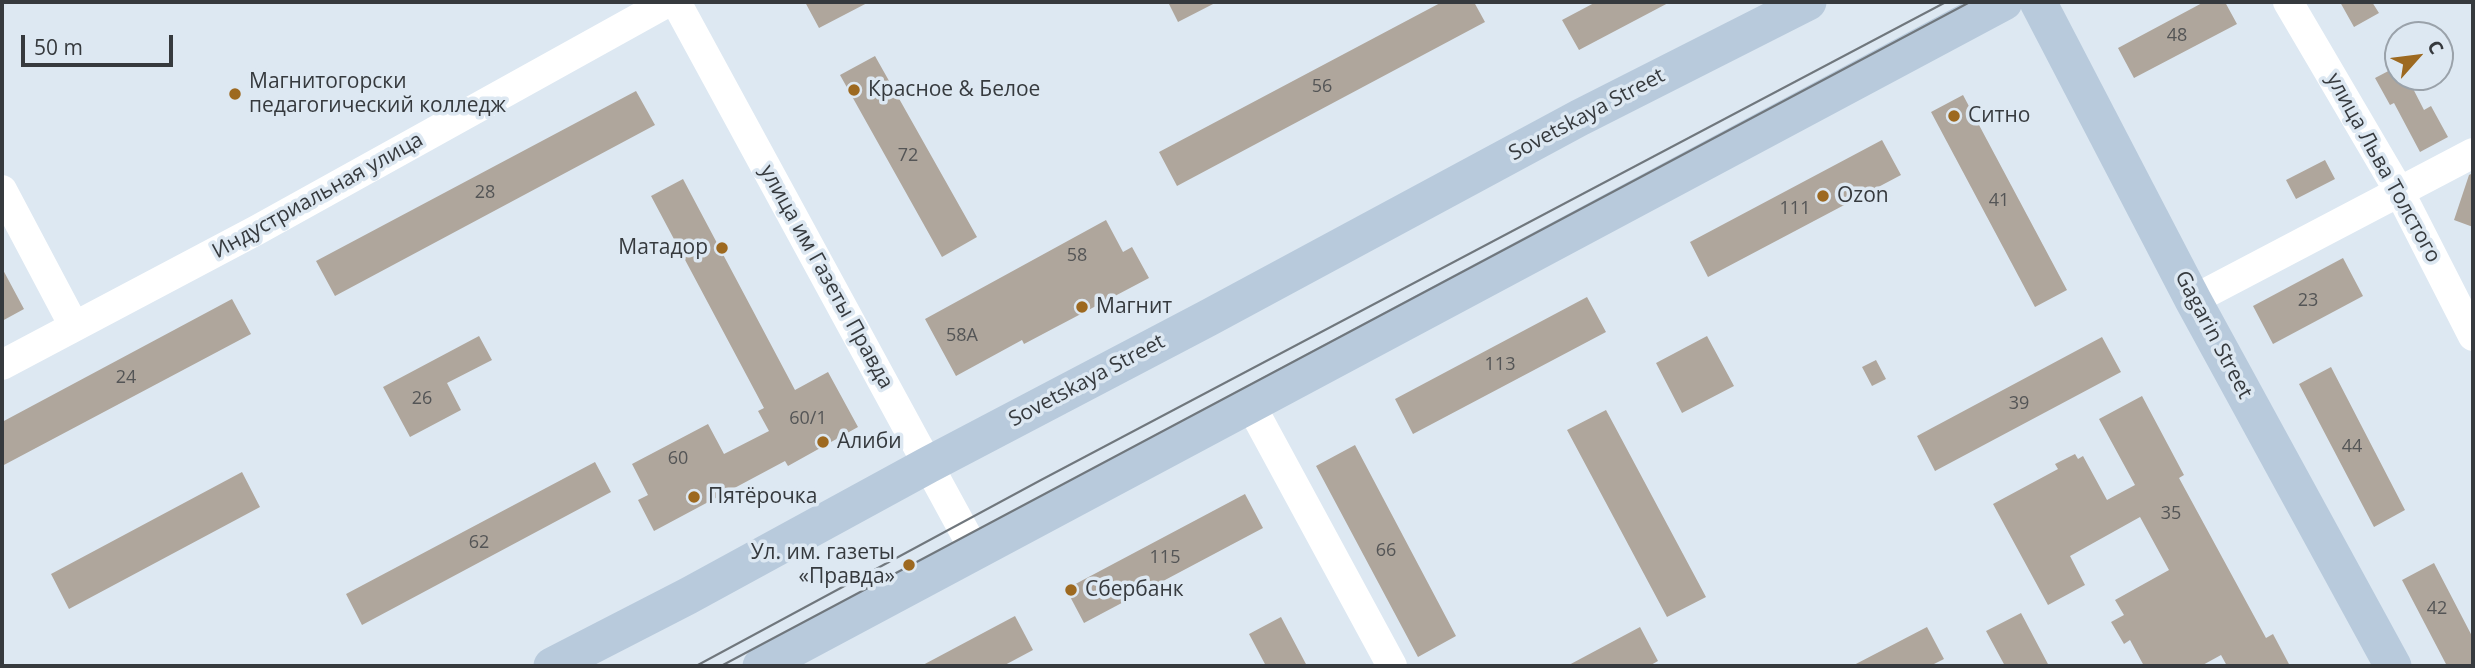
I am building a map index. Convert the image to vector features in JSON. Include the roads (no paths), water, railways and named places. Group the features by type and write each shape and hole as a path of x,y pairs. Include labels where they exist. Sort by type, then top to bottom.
{"main road":[{"name":"Sovetskaya Street","path":"552,666 688,596 1579,118 1808,2"},
{"path":"761,666 2004,2"},
{"name":"Gagarin Street","path":"2038,2 2193,300 2393,666"}],"street":[{"name":"Индустриальная улица","path":"2,365 270,223 668,2"},
{"name":"улица им Газеты Правда","path":"676,2 976,553"},
{"name":"улица Льва Толстого","path":"2288,2 2399,191 2473,336"},
{"path":"2193,300 2473,153"},
{"path":"2,190 74,326"},
{"path":"1250,404 1392,666"}],"tram line":[{"path":"696,666 1041,480 1946,2"},
{"path":"721,666 1970,2"}],"place":[{"name":"Красное & Белое","path":"854,90"},
{"name":"Магнитогорски педагогический колледж","path":"235,94"},
{"name":"Ситно","path":"1954,116"},
{"name":"Ozon","path":"1823,196"},
{"name":"Матадор","path":"722,248"},
{"name":"Магнит","path":"1082,307"},
{"name":"Алиби","path":"823,442"},
{"name":"Пятёрочка","path":"694,497"},
{"name":"Ул. им. газеты «Правда»","path":"909,565"},
{"name":"Сбербанк","path":"1071,590"}]}
